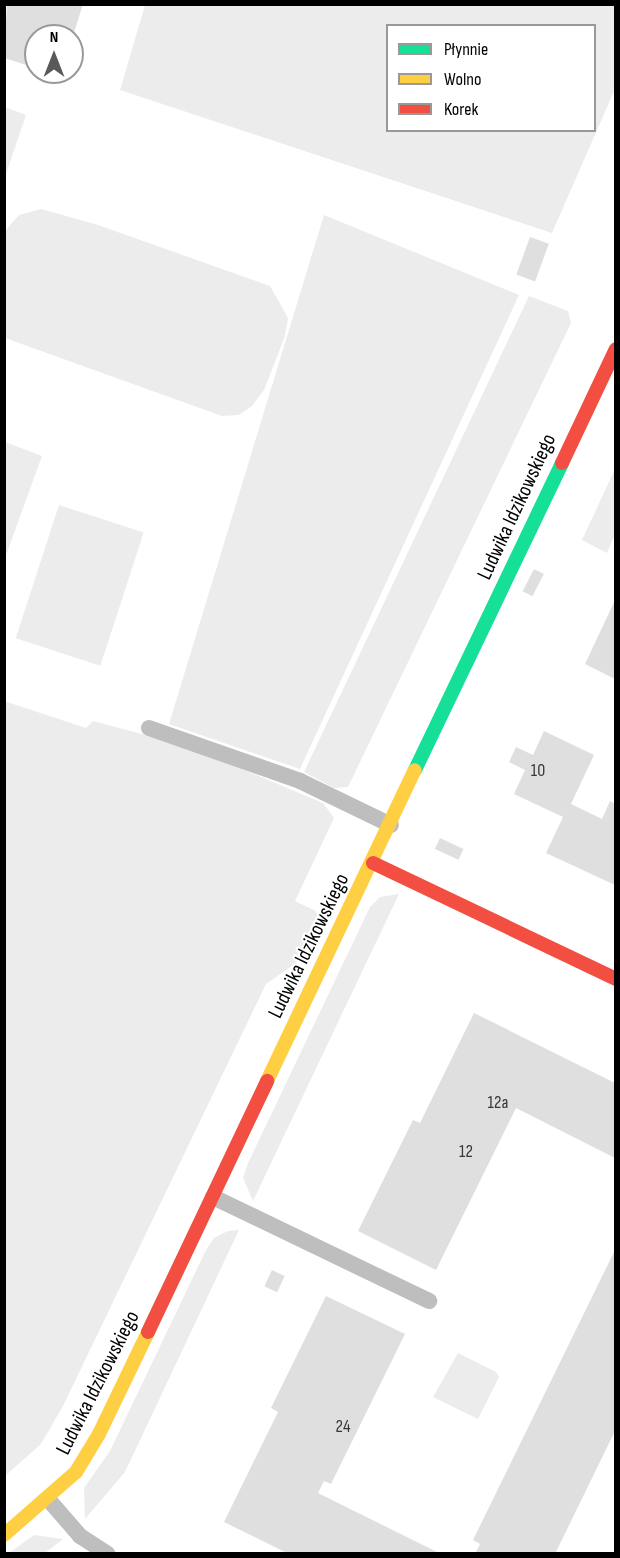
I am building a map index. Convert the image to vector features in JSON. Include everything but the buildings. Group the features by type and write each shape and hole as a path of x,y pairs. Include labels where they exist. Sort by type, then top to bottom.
{"street":[{"name":"Ludwika Idzikowskiego","path":"4,1535 48,1499 76,1472 99,1434 373,863 615,349"},
{"path":"373,863 615,979"}],"lane":[{"path":"148,728 300,781 391,825"},
{"path":"213,1197 429,1301"},
{"path":"48,1499 80,1536 108,1554"}],"shaded area":[{"path":"145,5 615,5 615,89 552,233 120,90"},
{"path":"4,107 26,115 5,177"},
{"path":"41,209 98,225 270,286 288,318 285,336 264,390 252,406 239,415 222,416 5,338 5,231 19,215"},
{"path":"324,215 519,295 300,769 169,724"},
{"path":"529,296 568,311 571,323 348,787 334,788 304,772"},
{"path":"4,442 42,456 5,558"},
{"path":"615,469 615,534 607,553 582,540"},
{"path":"59,505 144,533 100,666 16,638"},
{"path":"4,701 86,728 93,721 187,746 323,803 334,818 295,901 316,911 320,924 296,963 266,984 63,1406 41,1444 5,1476"},
{"path":"399,894 253,1201 243,1178 248,1163 370,907 380,897"},
{"path":"239,1230 125,1472 85,1519 84,1488 110,1451 206,1250 214,1238 228,1231"},
{"path":"458,1353 496,1372 499,1377 478,1419 433,1397"},
{"path":"34,1535 63,1539 45,1553 9,1553"}],"traffic: fast":[{"path":"415,770 562,463"}],"traffic: slow":[{"path":"267,1081 415,770"},
{"path":"4,1535 76,1472 99,1434 148,1332"}],"traffic: jam":[{"path":"562,463 616,349"},
{"path":"373,863 616,979"},
{"path":"148,1332 267,1081"}]}
